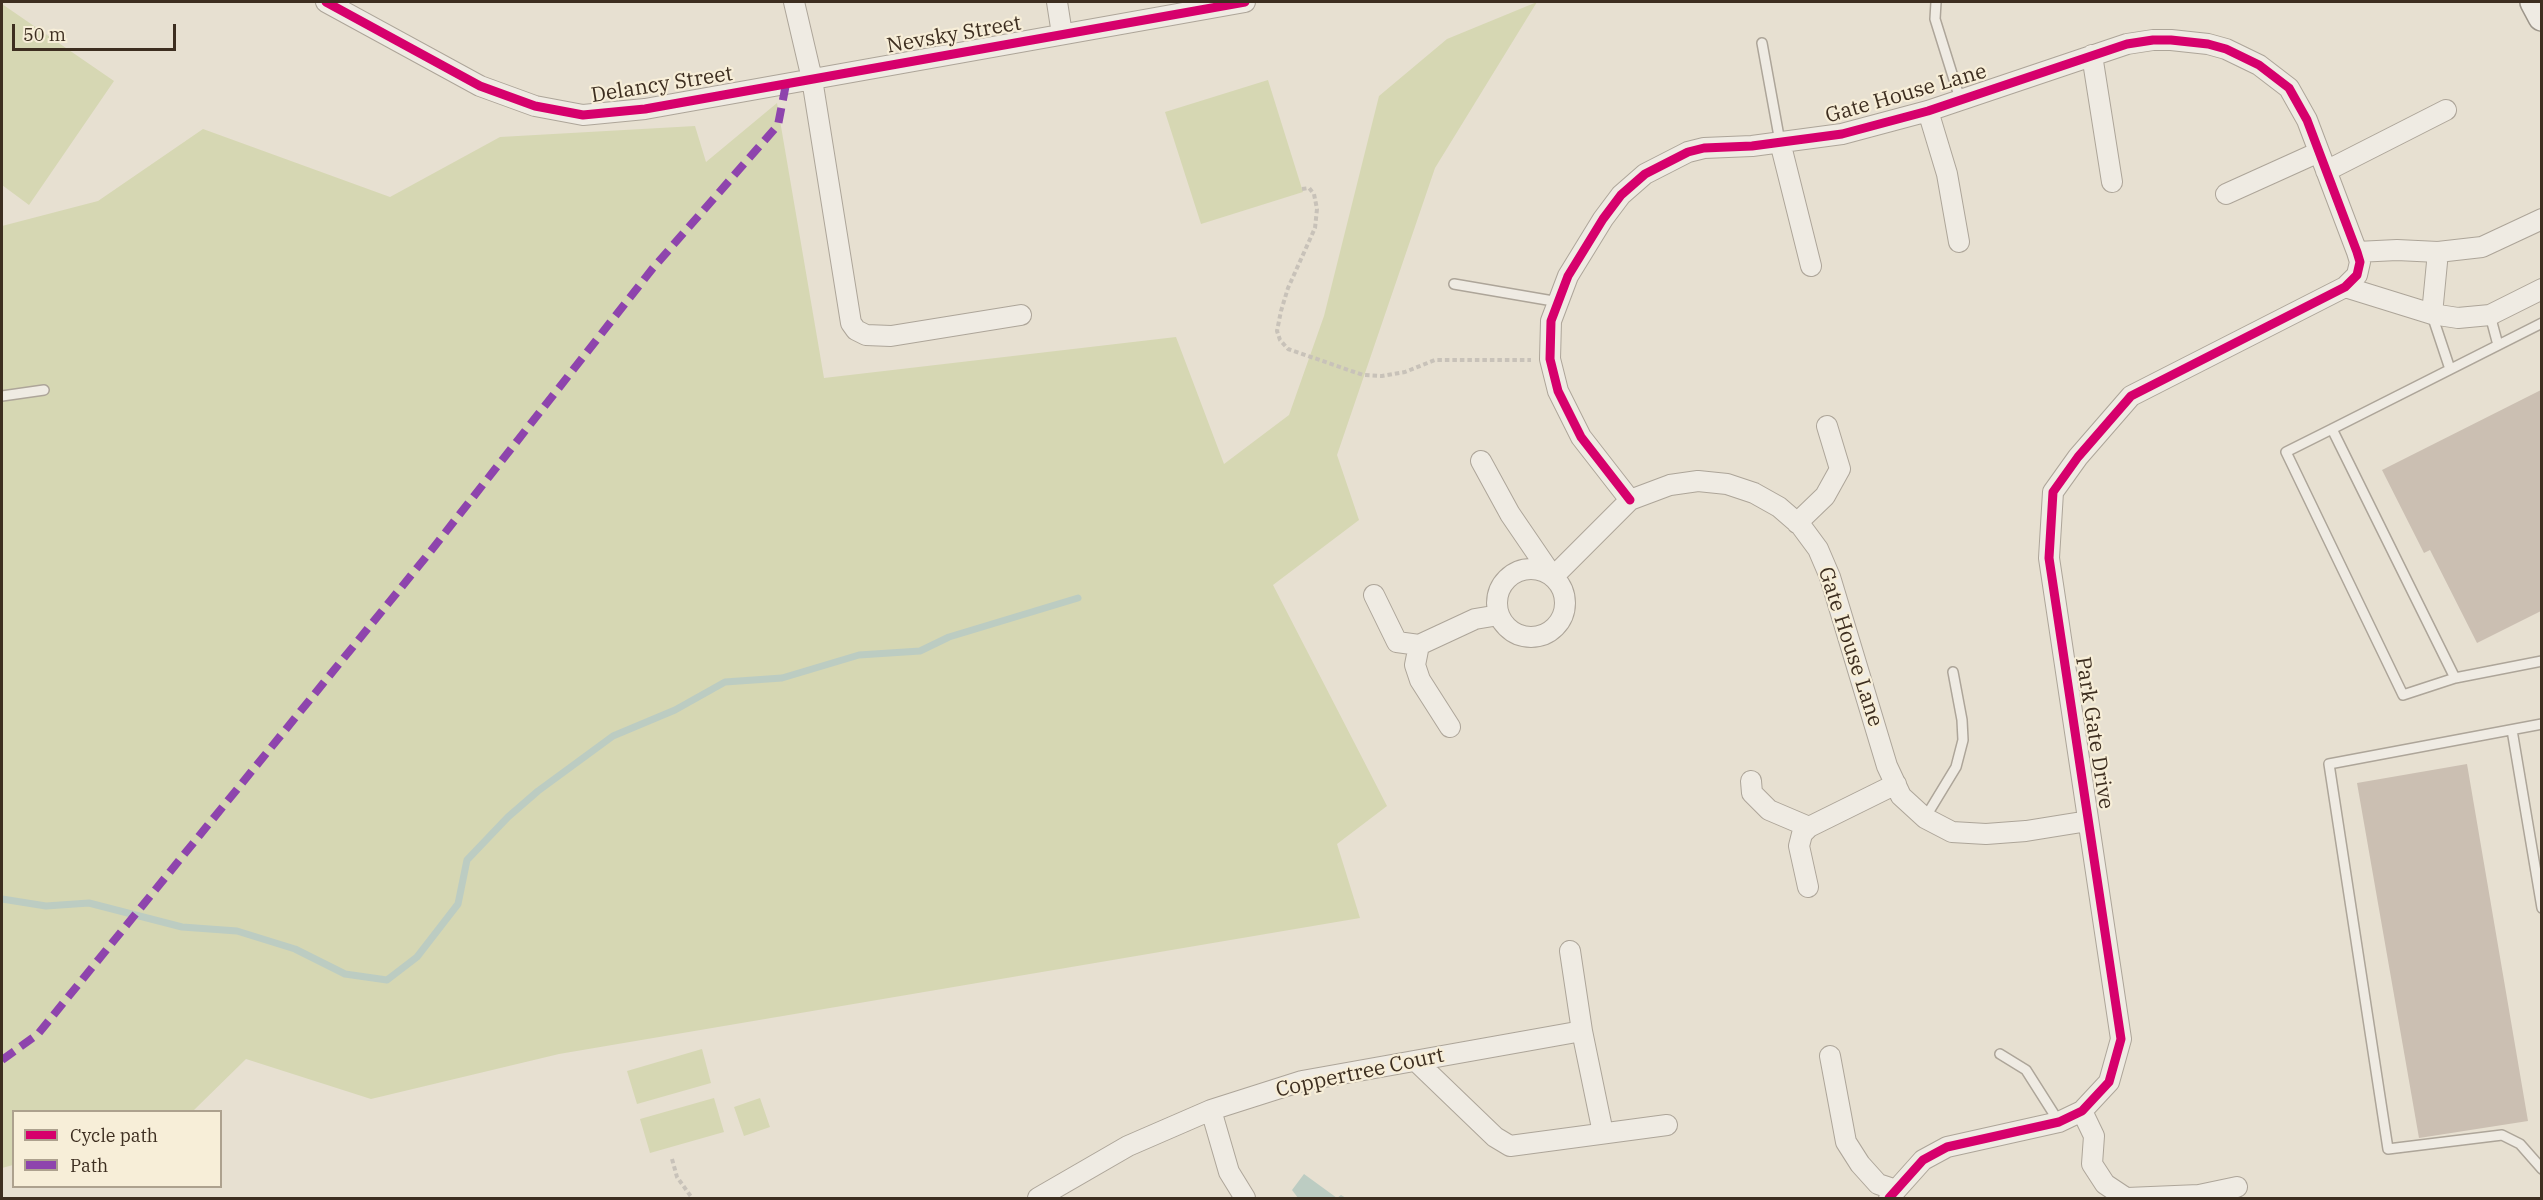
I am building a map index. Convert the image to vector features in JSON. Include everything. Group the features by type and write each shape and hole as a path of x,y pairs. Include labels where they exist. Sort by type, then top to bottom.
{"street":[{"name":"Delancy Street","path":"326,2 480,86 535,106 583,115 645,109 812,79"},
{"path":"794,2 812,79 850,316 856,330 866,335 891,336 1022,315"},
{"path":"1057,2 1062,34"},
{"name":"Nevsky Street","path":"812,79 1245,2"},
{"path":"2534,2 2541,16"},
{"name":"Gate House Lane","path":"2088,821 2026,831 1986,834 1952,832 1925,818 1901,796 1887,766 1830,577 1818,549 1797,523 1779,507 1754,493 1727,484 1698,482 1670,485 1630,500 1581,437 1558,391 1550,359 1551,321 1568,276 1603,219 1621,195 1645,174 1669,161 1704,148 1842,134 1928,111 2127,44 2171,39 2208,44 2243,57 2259,65 2289,88 2307,120 2357,252"},
{"path":"2092,55 2112,182"},
{"path":"2326,171 2446,110"},
{"path":"1928,111 1947,174 1959,242"},
{"path":"1780,142 1811,266"},
{"path":"2226,194 2319,152"},
{"path":"2541,219 2482,247 2438,252 2397,250 2357,252 2360,262 2357,275 2345,287 2432,314 2458,318 2490,315 2541,289"},
{"path":"2432,314 2438,252"},
{"name":"Park Gate Drive","path":"1893,1194 1923,1160 1947,1147 2059,1122 2082,1111 2109,1082 2121,1039 2049,558 2053,492 2078,458 2131,396 2345,287"},
{"path":"1797,523 1825,496 1840,469 1827,426"},
{"path":"1481,461 1510,514 1560,584 1565,595 1566,606 1556,627 1547,633 1536,637 1524,636 1505,625 1499,615 1497,604 1503,583 1511,576 1532,569 1543,571 1553,577"},
{"path":"1553,577 1630,500"},
{"path":"1374,595 1397,642 1419,645 1475,619 1499,615"},
{"path":"1419,645 1414,665 1420,680 1450,727"},
{"path":"1751,781 1752,793 1769,810 1809,827"},
{"path":"1808,887 1799,846 1803,834 1809,827 1896,784"},
{"path":"1570,951 1582,1031 1603,1133"},
{"name":"Coppertree Court","path":"1038,1198 1128,1146 1211,1110 1302,1081 1582,1031"},
{"path":"1830,1056 1846,1142 1860,1164 1878,1184 1893,1194"},
{"path":"1416,1061 1496,1137 1510,1146 1667,1125"},
{"path":"1211,1110 1229,1172 1245,1198"},
{"path":"2082,1111 2094,1136 2092,1164 2105,1184 2127,1198 2199,1195 2236,1187"}],"lane":[{"path":"1936,2 1935,19 1960,99"},
{"path":"1762,43 1780,142"},
{"path":"1454,284 1559,302"},
{"path":"2432,314 2450,369"},
{"path":"2490,315 2498,345"},
{"path":"2541,323 2286,452 2403,695 2455,678 2541,660"},
{"path":"2,396 44,390"},
{"path":"2332,429 2455,678"},
{"path":"1925,818 1956,767 1963,740 1962,720 1953,672"},
{"path":"2541,724 2329,764 2388,1149 2502,1135 2520,1144 2541,1169"},
{"path":"2512,730 2541,908"},
{"path":"2000,1054 2026,1070 2059,1122"}],"path":[{"path":"1302,189 1309,188 1314,194 1317,209 1314,228 1288,288 1277,331 1280,340 1288,349 1363,375 1382,376 1405,372 1435,360 1550,359"},
{"path":"672,1159 677,1177 692,1198"}],"green space":[{"path":"1537,2 1435,168 1337,455 1359,520 1273,585 1387,806 1337,844 1360,918 559,1054 371,1099 246,1059 194,1110 12,1110 12,1165 2,1168 2,226 98,201 203,129 390,197 500,137 695,126 706,162 777,103 824,378 1176,337 1224,464 1289,415 1324,316 1379,96 1447,39"},
{"path":"2,4 114,81 29,205 2,185"},
{"path":"1268,80 1303,192 1201,224 1165,112"},
{"path":"702,1049 711,1083 637,1104 627,1071"},
{"path":"714,1098 724,1132 650,1153 640,1119"},
{"path":"760,1098 770,1127 744,1136 734,1107"}],"shaded area":[{"path":"1304,1174 1337,1198 1298,1198 1292,1190"}],"building":[{"path":"2541,390 2541,611 2477,643 2430,550 2424,553 2382,470"},
{"path":"2467,764 2528,1121 2419,1138 2357,783"}],"waterway":[{"path":"2,899 46,906 89,903 182,927 237,931 295,949 345,974 387,980 417,957 458,904 467,860 508,817 538,791 613,736 675,710 725,682 782,678 859,655 920,651 949,637 1078,598"}],"marked path":[{"path":"2,1060 38,1034 430,552 653,268 778,125 786,84"}],"cycle path":[{"path":"326,2 480,86 535,106 583,115 645,109 1245,2"},
{"path":"1630,500 1581,437 1558,391 1550,359 1551,321 1568,276 1603,219 1621,195 1645,174 1688,152 1704,148 1752,146 1842,134 1928,111 2127,44 2153,40 2208,44 2226,49 2259,65 2289,88 2307,120 2357,252 2360,262 2357,275 2345,287 2131,396 2078,457 2053,492 2049,558 2121,1039 2109,1082 2082,1111 2059,1122 1947,1147 1923,1160 1889,1198"}]}
